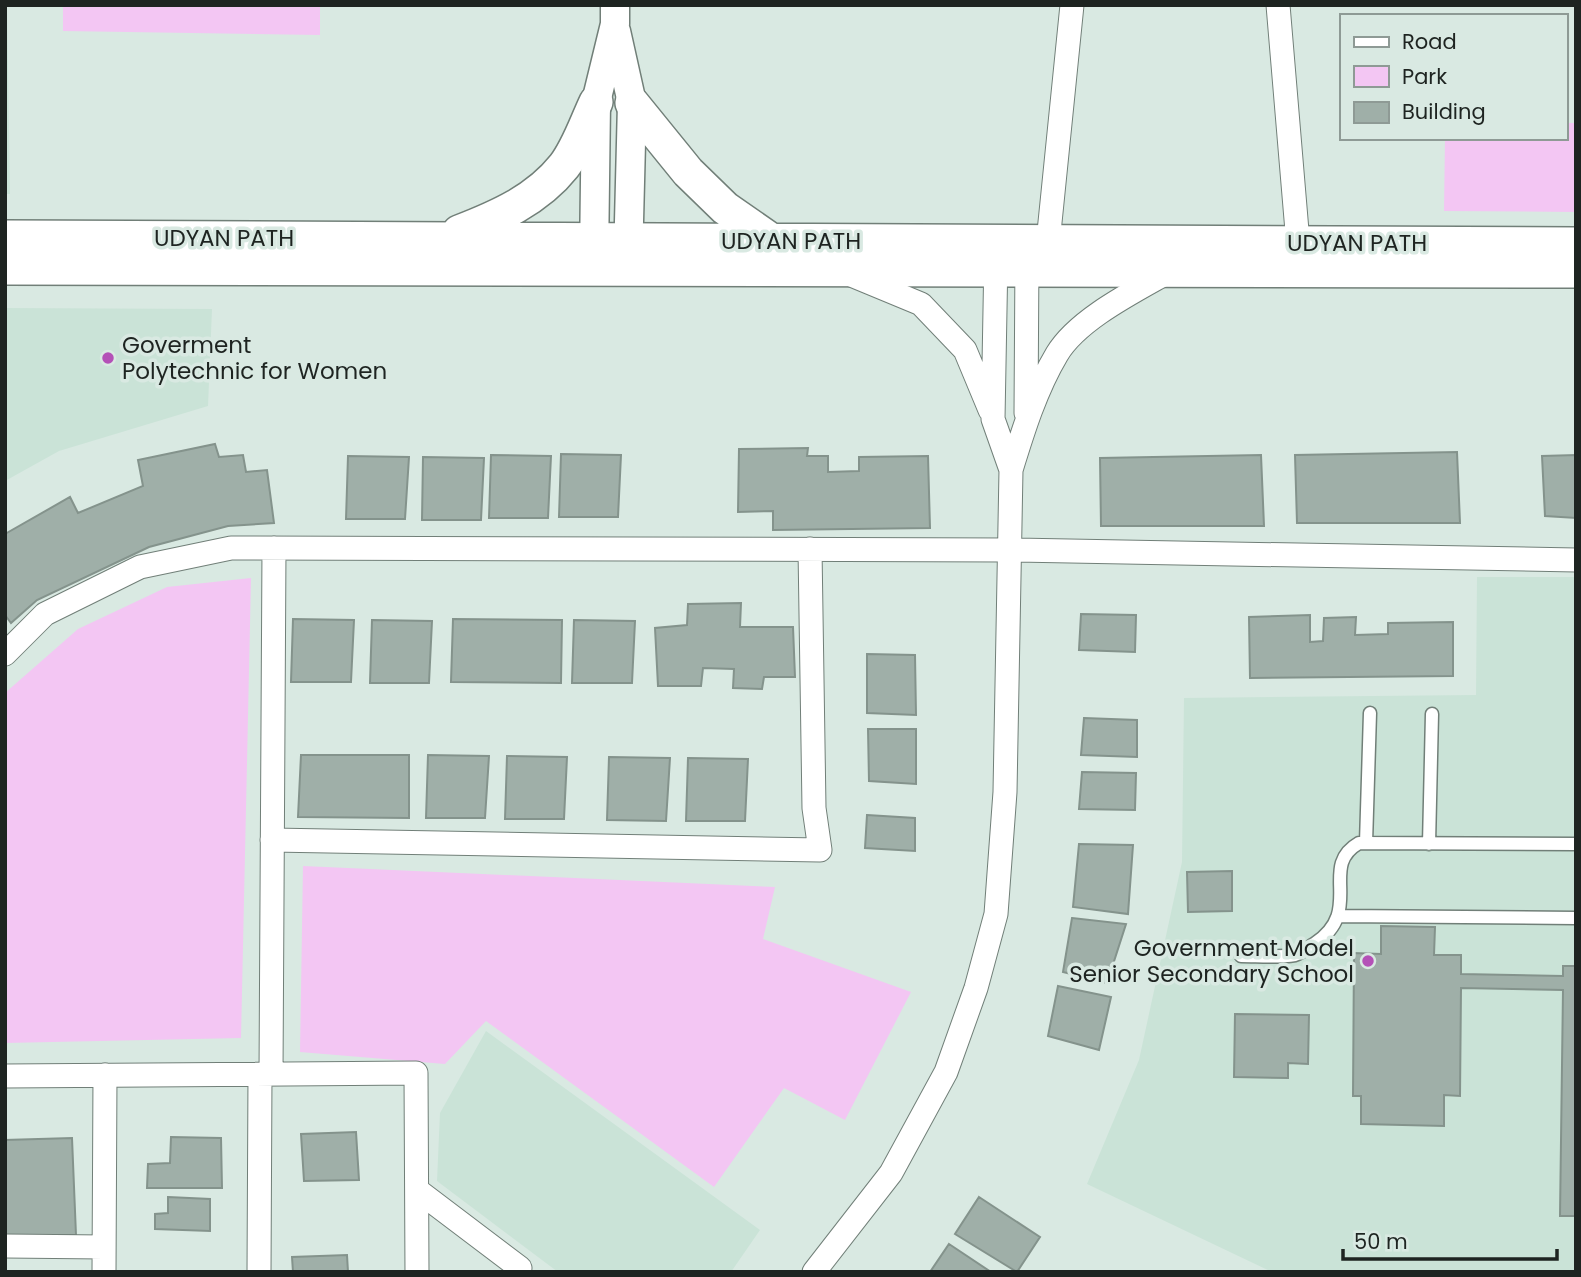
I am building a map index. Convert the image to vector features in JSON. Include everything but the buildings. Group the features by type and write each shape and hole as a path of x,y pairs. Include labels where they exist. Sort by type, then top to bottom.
{"main road":[{"path":"440,239 498,217 540,192 565,164 596,102"},
{"path":"632,103 688,172 725,208 771,240"},
{"name":"UDYAN PATH","path":"5,237 440,239 594,255"},
{"name":"UDYAN PATH","path":"629,255 771,240 1019,253 1171,270 1576,271"},
{"name":"UDYAN PATH","path":"5,268 629,255 837,269 1019,253 1298,243 1576,244"}],"street":[{"path":"993,419 1019,253 1072,5"},
{"path":"1278,5 1298,243"},
{"path":"594,255 596,102 615,15"},
{"path":"615,15 632,103 629,255"},
{"path":"1019,253 1026,423"},
{"path":"837,269 921,304 965,350 1011,470"},
{"path":"814,1272 891,1173 946,1072 976,988 993,926 1005,792 1011,470 1026,423 1058,352 1098,313 1171,270"},
{"path":"5,654 46,614 140,567 231,548 1009,550 1576,560"},
{"path":"259,1272 272,840 274,548"},
{"path":"272,840 820,850 814,808 810,549"},
{"path":"5,1076 416,1073 417,1272"},
{"path":"104,1272 106,1075"},
{"path":"416,1189 520,1268 518,1272"},
{"path":"5,1246 104,1247"}],"lane":[{"path":"1366,843 1370,713"},
{"path":"1429,844 1433,714"},
{"path":"1241,956 1297,955 1325,937 1340,916 1341,861 1346,850 1359,843 1576,844"},
{"path":"1340,916 1576,918"}],"shaded area":[{"path":"7,5 10,194 5,194"},
{"name":"Goverment Polytechnic for Women","path":"5,308 212,309 208,406 59,451 5,481"},
{"name":"Government Model Senior Secondary School","path":"1477,577 1576,577 1576,1272 1272,1272 1087,1184 1139,1060 1182,862 1184,698 1476,695"},
{"path":"486,1031 760,1230 731,1272 558,1272 437,1181 440,1113"}],"green space":[{"path":"63,5 320,5 320,35 63,31"},
{"path":"1567,123 1576,123 1576,212 1444,211 1445,140 1567,140"},
{"path":"251,578 241,1038 5,1043 5,693 78,629 167,587"},
{"path":"303,866 775,887 763,939 911,992 845,1120 784,1088 714,1187 486,1021 445,1064 300,1052"}],"place":[{"name":"Goverment Polytechnic for Women","path":"108,358"},
{"name":"Government Model Senior Secondary School","path":"1368,961"}]}
